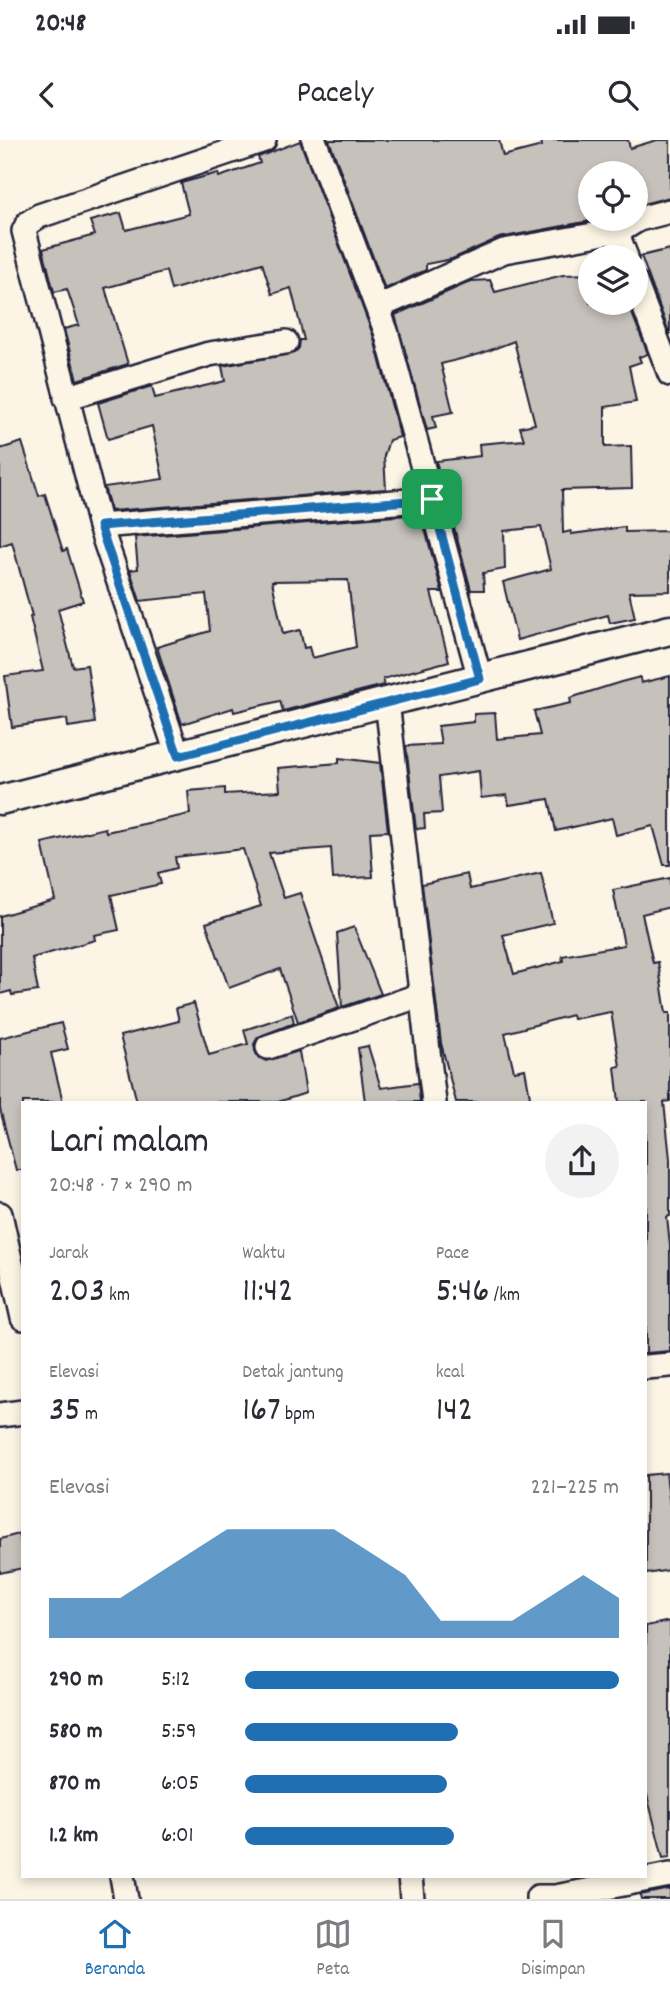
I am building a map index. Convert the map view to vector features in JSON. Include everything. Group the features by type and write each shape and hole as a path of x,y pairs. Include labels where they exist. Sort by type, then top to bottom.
{"street":[{"path":"178,756 100,526 24,240 24,231 29,223 39,216 264,140"},
{"path":"314,140 386,331 480,679"},
{"path":"648,217 670,211"},
{"path":"377,307 504,251 615,231"},
{"path":"648,315 669,369"},
{"path":"66,398 209,354 286,342"},
{"path":"100,526 432,499"},
{"path":"0,800 670,630"},
{"path":"387,702 433,1101"},
{"path":"268,1047 421,995"},
{"path":"0,1213 21,1309"},
{"path":"647,1367 670,1366"},
{"path":"0,1415 21,1412"},
{"path":"537,1890 555,1897 670,1875"},
{"path":"122,1878 126,1899"},
{"path":"410,1878 412,1899"}],"building":[{"path":"329,140 499,140 503,156 542,146 541,140 628,140 630,148 657,140 670,140 670,197 648,203 648,161 578,161 578,223 499,238 452,259 426,264 426,270 385,289"},
{"path":"300,141 373,335 400,437 389,440 384,456 386,489 111,511 104,487 163,479 152,426 108,439 98,403 152,386 155,398 225,381 222,366 294,353 299,348 300,340 304,340 291,288 272,294 262,263 171,290 166,271 105,288 128,364 77,380 64,329 79,325 67,289 54,292 43,249 95,235 90,221 121,213 126,230 189,214 181,183 218,173 219,177 260,163 258,157"},
{"path":"670,249 670,335 648,275 648,254"},
{"path":"578,274 578,315 633,315 648,354 639,357 641,362 629,366 636,402 605,407 605,447 631,446 632,488 562,490 563,533 625,527 625,532 670,531 670,591 629,592 635,618 610,623 608,615 517,640 503,582 551,569 541,527 504,531 505,569 483,573 484,590 471,590 436,461 480,456 479,444 524,440 520,427 535,424 514,341 480,354 441,364 453,412 433,416 436,428 427,430 395,315 472,281 490,280 495,292 563,275"},
{"path":"22,442 39,496 45,494 63,551 67,549 83,601 58,609 73,667 87,665 95,723 68,727 67,719 12,727 5,676 43,671 30,617 32,616 12,542 0,546 0,449"},
{"path":"421,514 442,592 431,592 449,661 383,679 384,685 283,711 280,701 234,712 233,708 182,724 157,647 210,631 206,594 140,601 130,570 138,569 135,537","holes":["348,580 356,647 312,658 309,647 304,648 300,630 283,634 272,581"]},
{"path":"670,676 670,865 664,865 653,826 616,835 612,818 556,831 549,799 509,805 507,795 481,798 479,771 439,777 442,813 424,814 425,828 416,829 406,746 441,744 438,726 474,722 474,714 495,713 497,739 540,735 534,711 571,703 570,698 640,677 641,683"},
{"path":"339,758 380,763 388,831 370,832 373,877 333,879 331,848 269,853 284,898 300,893 339,1008 298,1022 280,969 229,988 206,923 261,906 243,849 175,857 177,868 158,873 161,884 111,895 119,930 94,935 95,940 32,958 38,991 12,995 11,991 0,994 0,916 55,900 42,843 105,828 106,832 190,814 188,791 225,788 225,794 280,791 278,768 339,763"},
{"path":"541,873 553,923 503,935 514,974 563,961 562,956 624,945 613,890 670,878 670,907 642,914 653,963 658,962 666,1013 670,1013 670,1101 664,1102 670,1159 670,1216 667,1217 670,1245 670,1351 647,1353 647,1101 619,1101 615,1067 620,1066 611,1012 573,1019 572,1015 505,1033 514,1071 525,1069 531,1101 456,1101 441,1043 422,884 467,874 470,889"},
{"path":"354,927 381,994 342,1007 337,933"},
{"path":"194,1003 209,1055 248,1044 244,1030 292,1014 294,1023 258,1037 254,1044 255,1051 258,1057 266,1061 299,1051 306,1093 281,1101 137,1101 120,1036 179,1021 176,1008"},
{"path":"61,1023 68,1049 51,1053 63,1101 21,1101 21,1170 16,1170 0,1109 0,1038"},
{"path":"368,1046 381,1088 418,1083 420,1101 365,1101 358,1048"},
{"path":"666,1473 670,1507 670,1570 647,1574 647,1475"},
{"path":"19,1534 21,1568 0,1573 0,1539"},
{"path":"670,1621 670,1857 663,1858 647,1795 647,1626"},
{"path":"670,1889 670,1899 641,1899 640,1895"}],"route":[{"path":"432,499 480,679 178,756 100,526 432,499"}]}
